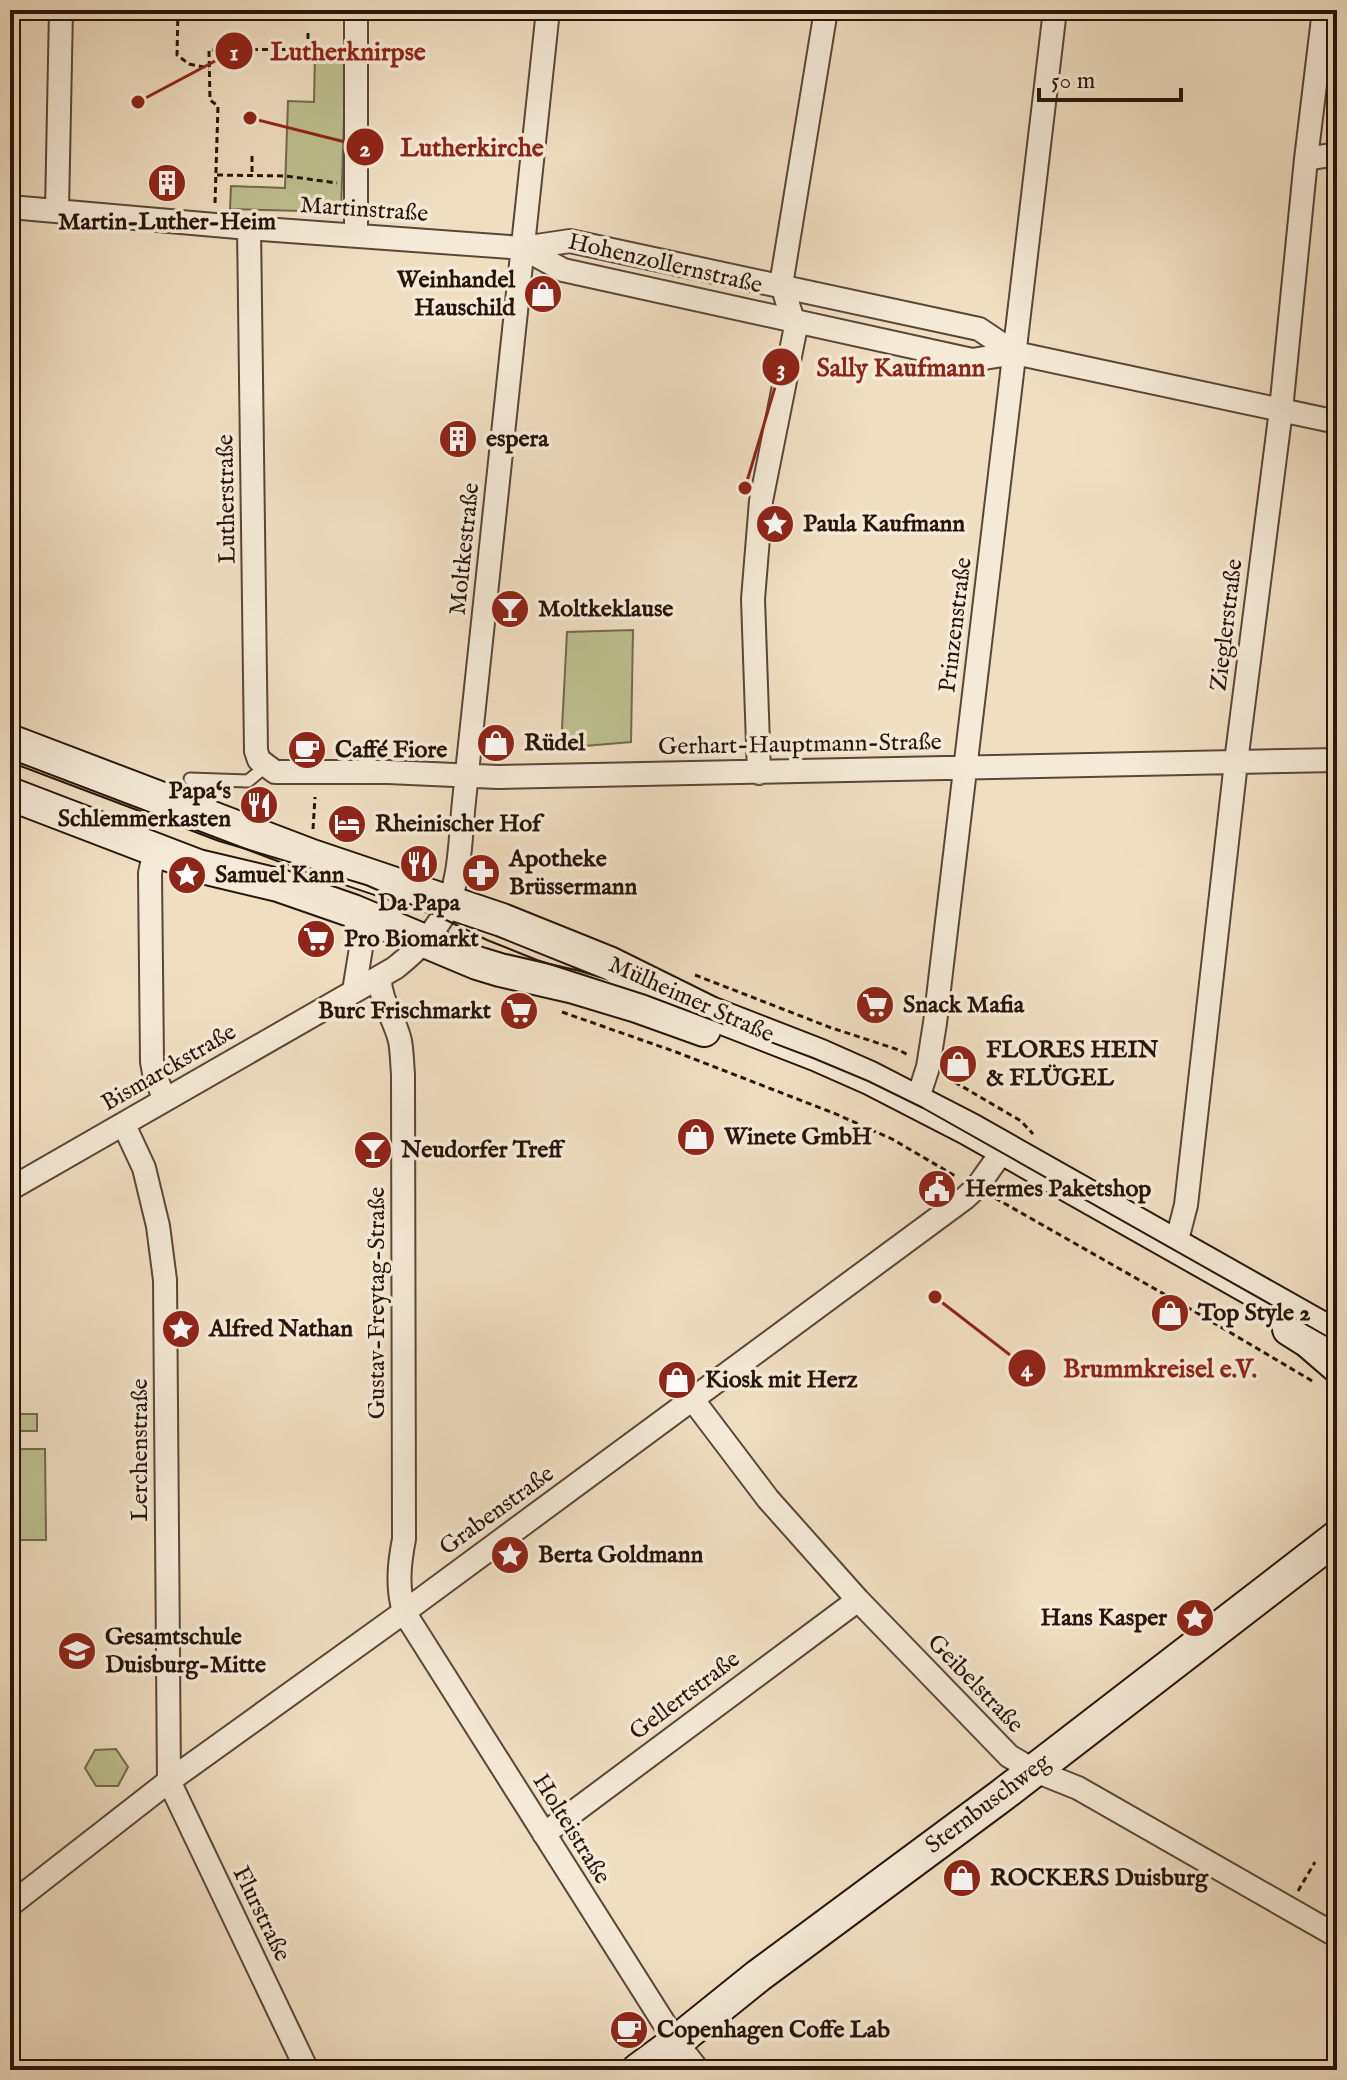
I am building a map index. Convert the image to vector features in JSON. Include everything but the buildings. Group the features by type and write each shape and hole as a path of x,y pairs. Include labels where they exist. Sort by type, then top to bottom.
{"main road":[{"name":"Mülheimer Straße","path":"10,741 312,856 502,920 609,963 710,1013 818,1055 917,1101 992,1167 1173,1245 1337,1337"},
{"name":"Mülheimer Straße","path":"10,794 208,869 278,885 353,911 423,942 500,970 637,1006 838,1082 888,1105 992,1167 1294,1332 1308,1341 1330,1377"},
{"name":"Sternbuschweg","path":"638,2070 1337,1537"}],"street":[{"path":"57,210 61,10"},
{"path":"356,10 356,235"},
{"name":"Moltkestraße","path":"449,902 456,869 548,10"},
{"path":"759,773 753,599 761,501 795,331 782,279 826,10"},
{"name":"Prinzenstraße","path":"917,1101 928,1067 935,1023 1055,10"},
{"name":"Zieglerstraße","path":"1173,1245 1186,1205 1236,762 1281,410 1324,10"},
{"path":"1306,159 1337,154"},
{"name":"Martinstraße","path":"10,207 523,248"},
{"name":"Lutherstraße","path":"249,228 256,751 259,760 266,766"},
{"name":"Hohenzollernstraße","path":"523,248 570,241 979,329 1015,353"},
{"name":"Hohenzollernstraße","path":"523,248 563,270 972,360 1015,353 1337,422"},
{"name":"Gerhart-Hauptmann-Straße","path":"266,766 275,772 498,777 1337,760"},
{"path":"155,850 150,873 152,1062 165,1100"},
{"name":"Bismarckstraße","path":"10,1189 370,987 423,942 442,918 449,902"},
{"path":"353,911 370,987"},
{"name":"Gustav-Freytag-Straße","path":"370,987 394,1022 400,1042 403,1074 404,1539 398,1570 404,1612"},
{"name":"Lerchenstraße","path":"124,1125 144,1168 158,1226 165,1280 169,1781"},
{"name":"Grabenstraße","path":"10,1905 169,1781 693,1400 992,1167"},
{"name":"Geibelstraße","path":"693,1400 768,1499 858,1600 1003,1751 1033,1770 1078,1788 1337,1936"},
{"name":"Gellertstraße","path":"544,1834 858,1600"},
{"name":"Holteistraße","path":"404,1612 676,2042 698,2070"},
{"name":"Flurstraße","path":"169,1781 307,2070"}],"lane":[{"path":"190,779 248,781 266,766"}],"path":[{"path":"178,10 177,55 189,64 210,68"},
{"path":"308,30 308,49"},
{"path":"215,225 218,106 210,100 209,50 356,49"},
{"path":"252,156 252,176"},
{"path":"217,175 286,176 357,183"},
{"path":"312,856 315,797"},
{"path":"552,1008 676,1052 892,1139 992,1167 1192,1310 1330,1377"},
{"path":"1289,1909 1315,1862"}],"green space":[{"path":"315,54 346,55 341,212 230,209 231,186 285,188 288,101 314,102"},
{"path":"633,630 631,742 561,748 567,632"},
{"path":"10,1414 37,1414 37,1431 10,1431"},
{"path":"10,1449 45,1449 46,1540 10,1540"},
{"path":"116,1749 128,1767 118,1786 96,1786 85,1768 95,1750"}],"tram line":[{"path":"10,762 219,841 366,885 537,960 646,995 868,1081 923,1108 1337,1342"}],"place":[{"name":"Lutherknirpse","path":"138,102"},
{"name":"Lutherkirche","path":"250,118"},
{"name":"Martin-Luther-Heim","path":"167,183"},
{"name":"Weinhandel Hauschild","path":"543,294"},
{"name":"espera","path":"458,439"},
{"name":"Sally Kaufmann","path":"745,488"},
{"name":"Paula Kaufmann","path":"775,524"},
{"name":"Moltkeklause","path":"510,609"},
{"name":"Rüdel","path":"496,743"},
{"name":"Caffé Fiore","path":"307,750"},
{"name":"Papa‘s Schlemmerkasten","path":"259,805"},
{"name":"Rheinischer Hof","path":"347,824"},
{"name":"Da Papa","path":"419,864"},
{"name":"Apotheke Brüssermann","path":"481,873"},
{"name":"Samuel Kann","path":"187,875"},
{"name":"Pro Biomarkt","path":"316,939"},
{"name":"Snack Mafia","path":"875,1005"},
{"name":"Burc Frischmarkt","path":"519,1011"},
{"name":"FLORES HEIN & FLÜGEL","path":"958,1064"},
{"name":"Winete GmbH","path":"696,1137"},
{"name":"Neudorfer Treff","path":"373,1150"},
{"name":"Hermes Paketshop","path":"937,1189"},
{"name":"Brummkreisel e.V.","path":"935,1297"},
{"name":"Top Style 2","path":"1170,1313"},
{"name":"Alfred Nathan","path":"181,1329"},
{"name":"Kiosk mit Herz","path":"677,1380"},
{"name":"Berta Goldmann","path":"510,1555"},
{"name":"Hans Kasper","path":"1195,1618"},
{"name":"Gesamtschule Duisburg-Mitte","path":"77,1651"},
{"name":"ROCKERS Duisburg","path":"962,1878"},
{"name":"Copenhagen Coffe Lab","path":"629,2030"}]}
